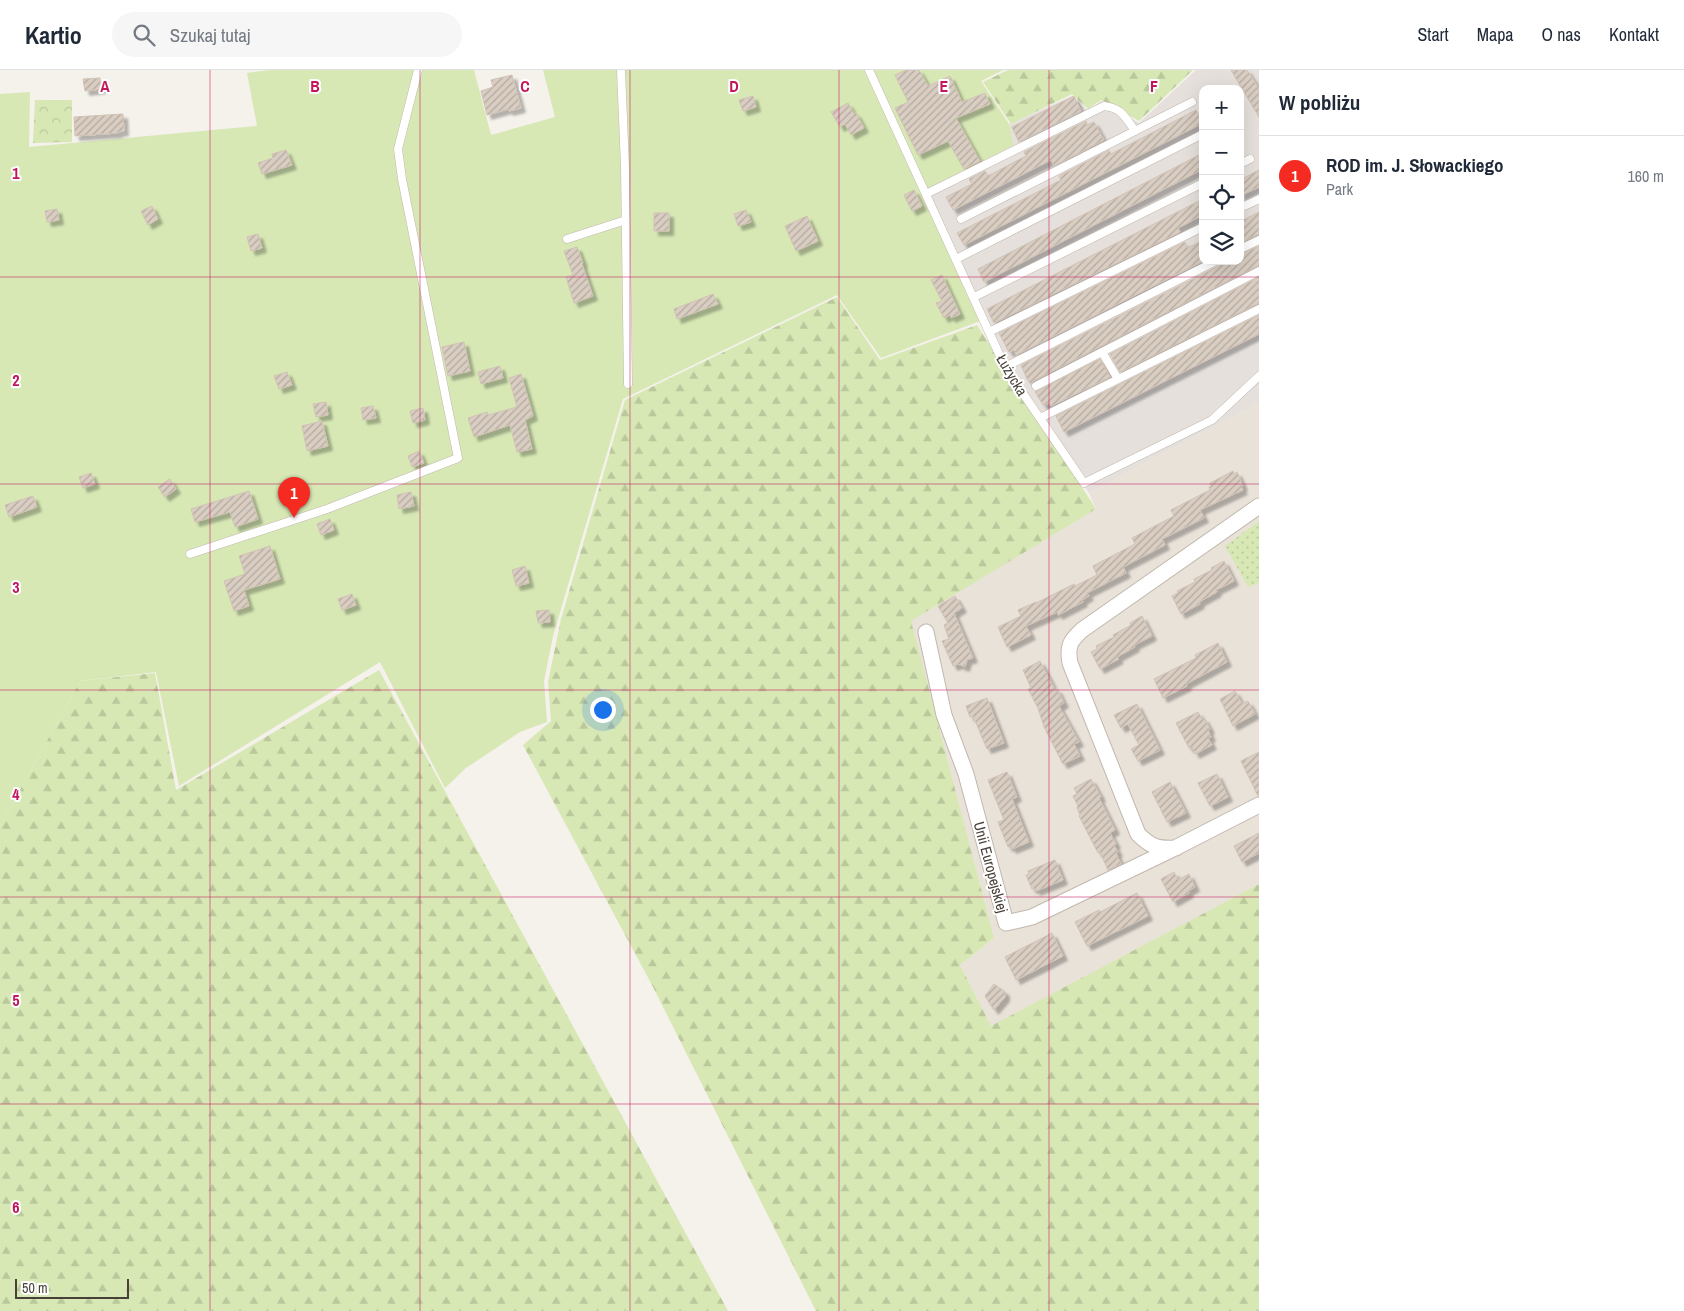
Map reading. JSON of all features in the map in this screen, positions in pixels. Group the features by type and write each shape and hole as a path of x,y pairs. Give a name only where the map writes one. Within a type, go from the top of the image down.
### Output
{"street":[{"path":"1177,848 1161,848 1148,843 1138,834 1070,663 1068,651 1072,639 1082,630 1259,506"},
{"name":"Unii Europejskiej","path":"926,632 944,715 966,774 1006,923 1032,917 1177,848 1259,806"}],"lane":[{"path":"190,554 328,509 458,458 402,179 398,149 418,70"},
{"path":"622,70 628,384"},
{"name":"Łużycka","path":"869,70 1005,368 1084,483 1212,420 1259,376"},
{"path":"960,219 1192,102"},
{"path":"926,194 1104,106 1112,107 1122,112 1135,131"},
{"path":"956,259 1199,136"},
{"path":"1244,162 1250,159"},
{"path":"974,297 1199,185"},
{"path":"1244,206 1259,199"},
{"path":"567,239 626,220"},
{"path":"989,332 1199,229"},
{"path":"1244,247 1259,240"},
{"path":"1005,368 1208,265"},
{"path":"1036,386 1259,271"},
{"path":"1040,418 1259,309"},
{"path":"1102,352 1118,379"}],"shaded area":[{"path":"1196,70 1259,70 1259,403 1089,493 997,351 924,193 1014,145 1009,124 1072,96 1088,111 1101,101 1139,123"},
{"path":"1259,403 1259,884 991,1027 960,965 994,938 910,620 1096,509 1089,493"}],"green space":[{"path":"270,70 474,70 491,135 555,117 543,70 1003,70 981,81 1009,124 1014,145 924,193 983,320 881,358 837,295 623,399 553,636 544,681 547,722 520,732 466,768 445,788 380,662 179,786 156,672 80,681 0,826 0,94 30,92 29,147 257,126 247,73"},
{"path":"1008,70 1193,70 1139,121 1101,100 1088,109 1072,94 1011,124 983,82"},
{"path":"35,100 72,100 72,142 33,143"},
{"path":"837,297 880,360 977,325 1096,509 911,621 994,938 960,965 991,1026 1259,884 1259,1311 816,1311 652,985 523,745 551,721 548,682 561,619 625,400"},
{"path":"1259,521 1259,583 1248,587 1225,546"},
{"path":"379,670 728,1311 0,1311 0,826 80,681 155,673 176,790"}],"building":[{"path":"906,70 919,70 928,86 950,76 962,102 985,93 990,104 956,118 980,161 964,169 948,141 918,155 895,108 908,102 895,75"},
{"path":"1231,70 1247,70 1259,89 1259,117 1244,92 1244,85 1240,85"},
{"path":"512,75 521,108 509,111 508,109 487,115 481,91 493,87 491,80"},
{"path":"100,78 101,89 85,91 83,79"},
{"path":"753,96 756,107 743,111 739,100"},
{"path":"1074,96 1081,111 1019,142 1012,127"},
{"path":"848,103 864,128 851,135 845,124 840,127 831,112"},
{"path":"1196,110 1199,116 1199,125 964,245 957,233 1061,180 1059,176 1109,150 1111,154"},
{"path":"123,114 124,131 75,136 74,117"},
{"path":"1086,121 1087,125 1094,122 1104,140 1054,166 1051,160 953,210 946,197 972,184 969,179 985,171 988,176 1026,156 1024,152"},
{"path":"286,150 292,165 262,174 258,163 273,158 272,154"},
{"path":"1199,155 1199,171 984,282 978,269"},
{"path":"1259,170 1259,187 1244,194 1244,178"},
{"path":"914,190 922,206 912,211 904,195"},
{"path":"1199,201 1199,217 1178,228 1180,232 994,323 987,309"},
{"path":"152,206 158,219 148,225 141,211"},
{"path":"57,209 59,220 47,222 45,211"},
{"path":"746,210 751,222 738,226 734,214"},
{"path":"1259,212 1259,234 1244,241 1244,220"},
{"path":"654,213 669,213 669,231 654,231"},
{"path":"807,216 818,241 796,251 785,226"},
{"path":"258,234 262,248 251,251 247,237"},
{"path":"1185,242 1188,248 1199,242 1199,263 1016,355 1014,350 1009,352 999,333"},
{"path":"1259,246 1259,265 1033,381 1031,384 1027,379 1021,365 1221,265 1244,265 1244,253"},
{"path":"577,247 593,296 574,303 566,277 573,275 564,251"},
{"path":"942,275 960,314 951,318 950,315 944,318 936,303 942,301 931,280"},
{"path":"1259,277 1259,303 1120,372 1110,354"},
{"path":"713,294 718,304 677,319 674,309"},
{"path":"1259,315 1259,334 1064,432 1056,416"},
{"path":"464,342 470,371 448,376 442,347"},
{"path":"1100,359 1110,377 1051,406 1049,403 1044,406 1035,392"},
{"path":"500,366 503,378 481,384 478,372"},
{"path":"287,372 292,385 279,389 274,376"},
{"path":"521,374 533,416 525,420 532,449 517,452 510,425 474,437 468,418 487,412 488,415 517,407 509,378"},
{"path":"326,402 328,415 316,417 313,404"},
{"path":"373,406 376,418 363,420 361,408"},
{"path":"423,408 425,420 413,423 410,411"},
{"path":"322,421 328,446 307,451 302,426"},
{"path":"419,451 424,463 412,467 408,456"},
{"path":"1233,471 1234,474 1237,472 1243,490 1200,510 1204,518 1162,539 1165,545 1123,567 1126,573 1087,593 1089,596 1082,600 1083,602 1058,615 1057,612 1026,626 1031,635 1007,647 998,627 1021,616 1018,610 1097,575 1093,566 1135,544 1132,538 1174,516 1171,510 1210,490 1210,483"},
{"path":"91,473 95,484 83,488 79,477"},
{"path":"170,479 176,489 165,497 158,487"},
{"path":"249,491 258,519 235,527 230,512 195,522 191,509"},
{"path":"411,492 414,506 399,509 397,495"},
{"path":"33,496 37,507 9,517 5,505"},
{"path":"330,519 334,530 321,535 317,524"},
{"path":"270,546 280,579 244,590 249,606 234,611 224,581 245,574 239,556"},
{"path":"1224,561 1234,581 1216,590 1217,592 1199,602 1200,604 1181,614 1172,596 1178,593 1177,591 1195,582 1194,579 1212,570 1211,568"},
{"path":"525,566 529,583 516,586 512,570"},
{"path":"352,594 356,605 342,610 338,599"},
{"path":"955,596 962,608 954,613 973,658 967,660 965,667 958,664 953,666 942,641 949,639 944,625 948,623 938,606"},
{"path":"549,610 550,622 538,623 536,611"},
{"path":"1142,616 1152,636 1134,645 1135,647 1117,657 1119,659 1100,669 1091,652 1097,649 1096,646 1114,637 1113,635"},
{"path":"1218,643 1227,662 1163,698 1154,679 1196,658 1195,655"},
{"path":"1040,661 1064,703 1059,706 1079,742 1074,744 1080,756 1063,764 1044,727 1038,708 1028,689 1031,688 1023,670"},
{"path":"1235,691 1242,704 1248,701 1255,714 1233,726 1220,699"},
{"path":"987,698 1004,743 987,749 973,716 970,717 966,706"},
{"path":"1137,704 1160,750 1138,761 1131,749 1139,745 1128,724 1121,728 1114,715"},
{"path":"1198,712 1210,729 1208,730 1211,737 1208,738 1212,745 1195,754 1192,747 1189,748 1176,723"},
{"path":"1259,752 1259,796 1258,796 1241,761"},
{"path":"1007,772 1017,797 1012,799 1029,842 1012,849 1011,846 1008,847 998,822 1004,820 988,780"},
{"path":"1217,774 1228,797 1210,806 1198,783"},
{"path":"1091,779 1115,830 1110,833 1116,844 1114,845 1118,852 1116,853 1121,864 1108,870 1079,816 1078,806 1073,796 1077,794 1074,788"},
{"path":"1170,782 1186,813 1167,822 1152,792"},
{"path":"1259,833 1259,853 1242,862 1234,846"},
{"path":"1055,860 1063,880 1036,891 1035,888 1032,889 1026,875 1029,874 1028,871"},
{"path":"1174,872 1178,880 1189,874 1195,887 1188,891 1189,893 1173,902 1161,879"},
{"path":"1137,893 1148,916 1087,946 1075,922 1099,910 1100,912"},
{"path":"1052,933 1063,956 1016,980 1005,957"},
{"path":"994,984 1005,992 1005,997 994,1010 985,996"}],"place":[{"name":"ROD im. J. Słowackiego","path":"294,518"}]}
